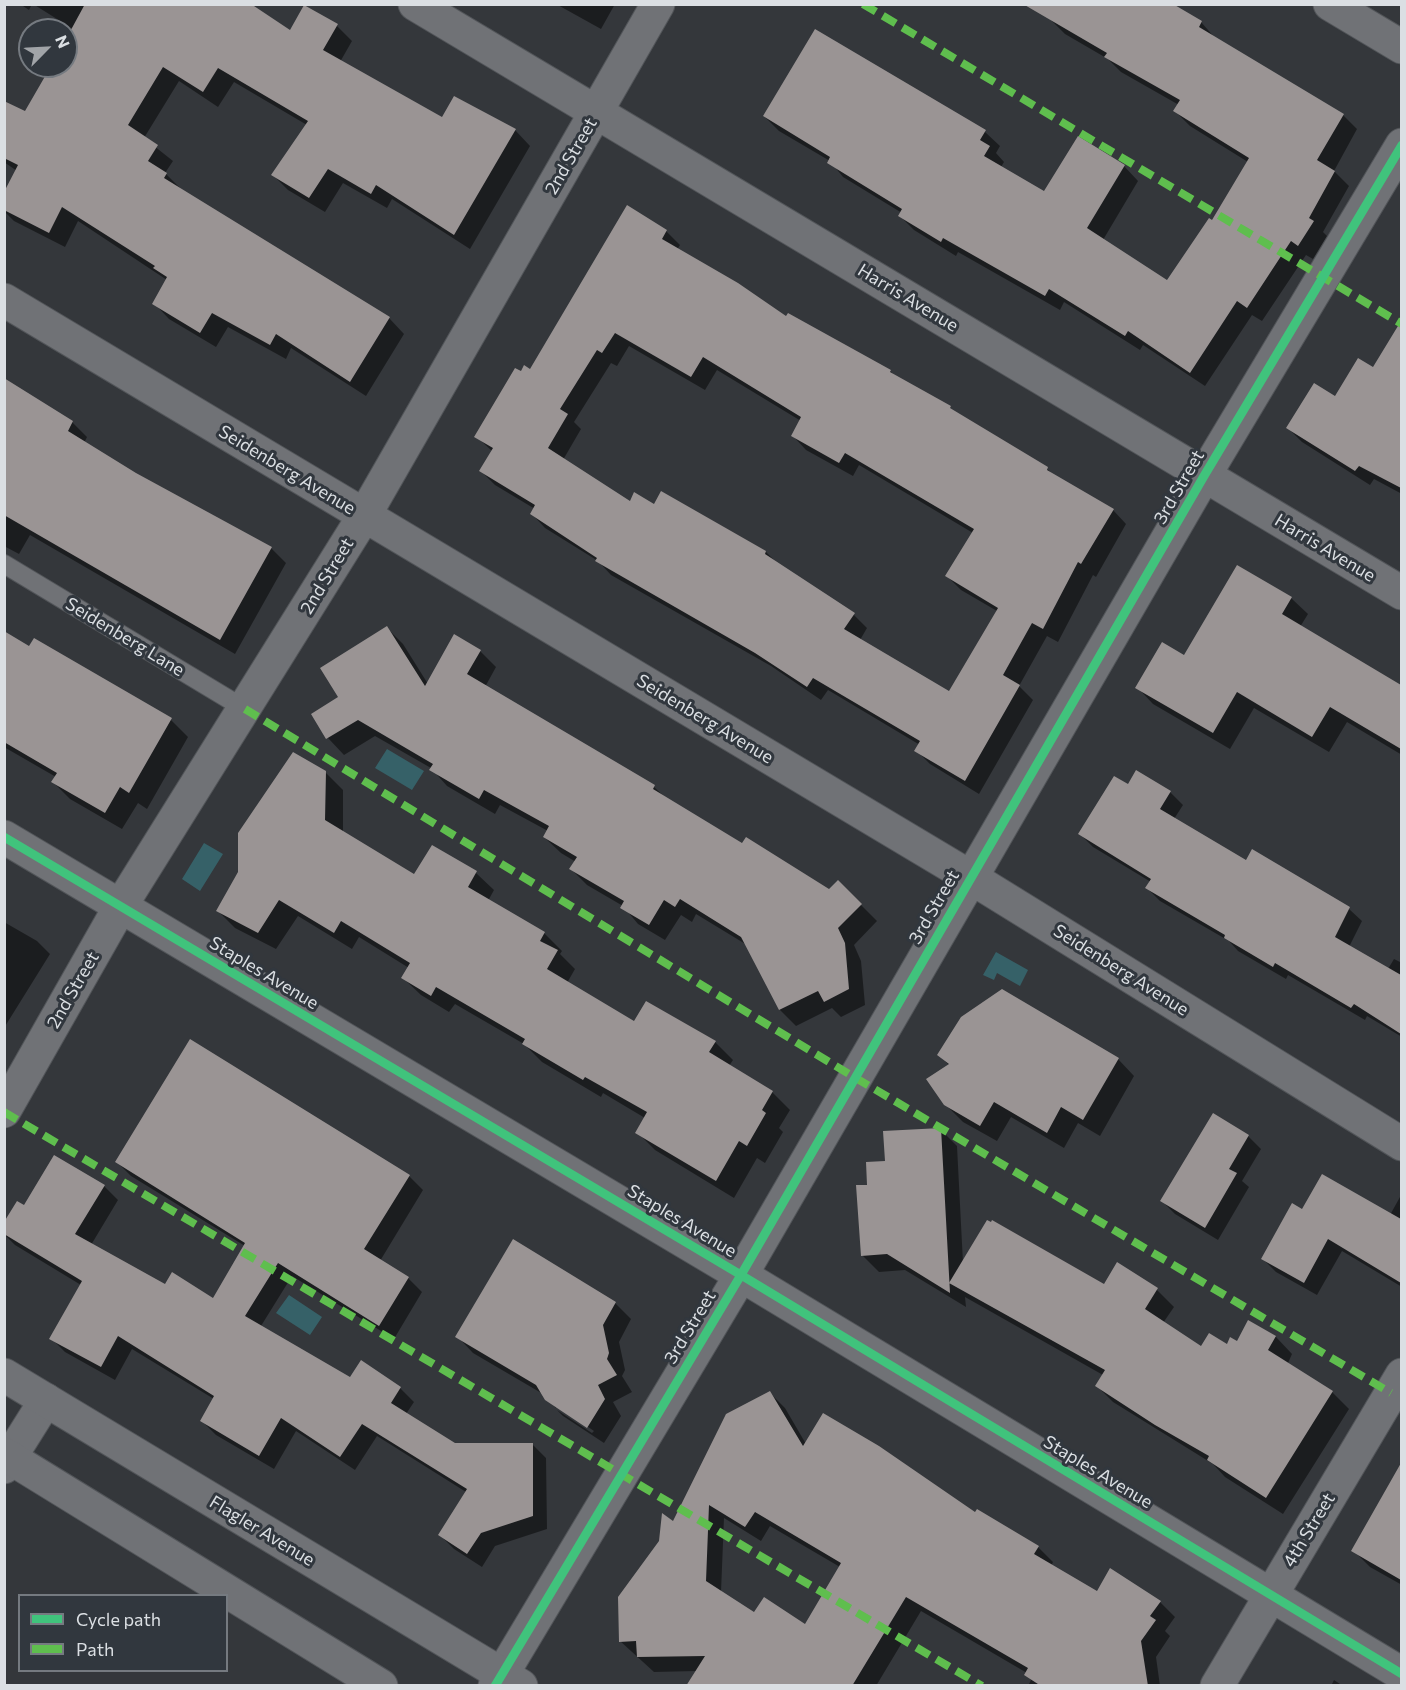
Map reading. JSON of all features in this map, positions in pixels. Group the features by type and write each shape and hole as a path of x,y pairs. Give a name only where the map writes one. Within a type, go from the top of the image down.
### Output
{"street":[{"name":"Harris Avenue","path":"415,4 1401,593"},
{"name":"2nd Street","path":"4,1111 120,907 364,516 658,4"},
{"path":"1330,4 1401,47"},
{"name":"3rd Street","path":"506,1682 970,877 1204,476 1401,146"},
{"name":"Seidenberg Avenue","path":"4,300 970,877 1401,1144"},
{"name":"Staples Avenue","path":"4,837 741,1275 1401,1674"},
{"name":"Flagler Avenue","path":"4,1375 506,1682"},
{"name":"4th Street","path":"1217,1686 1401,1375"},
{"path":"46,1400 6,1460 381,1686"}],"lane":[{"name":"Seidenberg Lane","path":"4,564 245,709"}],"water":[{"path":"387,749 424,771 412,790 375,768"},
{"path":"204,843 223,854 200,891 182,879"},
{"path":"996,952 1028,970 1020,986 997,973 994,980 983,975"},
{"path":"289,1295 322,1317 310,1335 276,1313"}],"building":[{"path":"85,4 251,4 290,30 304,5 338,24 323,50 442,117 454,96 516,129 454,235 376,185 371,194 328,169 309,198 271,175 308,121 218,68 203,92 163,67 128,125 158,145 148,161 167,173 164,178 390,317 350,382 276,334 270,345 212,313 200,333 152,304 167,277 153,268 155,266 62,207 49,233 4,210 4,192 18,165 4,158 4,101 25,111 44,78 78,78 77,18"},
{"path":"1023,4 1173,4 1202,21 1199,27 1344,114 1317,160 1335,171 1309,218 1314,221 1298,246 1291,241 1247,308 1237,301 1190,373 1128,331 1125,336 1049,289 1045,296 943,238 941,242 898,216 902,209 827,163 830,157 763,116 815,29 986,130 980,140 990,146 984,156 1044,191 1078,136 1125,165 1087,228 1167,280 1209,218 1212,220 1249,158 1173,111 1180,100 1104,57 1107,53"},
{"path":"627,205 667,230 662,239 738,283 786,316 788,313 891,370 890,372 951,406 950,408 1048,467 1047,470 1114,509 1081,564 1078,562 1043,629 1032,623 1003,675 1020,685 965,781 914,751 920,741 813,678 807,687 755,653 595,561 597,558 530,514 535,505 479,471 493,448 474,437 515,368 521,371 524,365 530,369","holes":["615,333 691,377 703,357 801,417 791,436 839,463 845,453 974,529 945,576 998,608 949,691 844,629 855,613 765,554 766,551 661,491 654,504 634,492 630,501 548,448 568,414 560,409 597,350 602,353"]},
{"path":"1401,321 1401,488 1359,466 1355,471 1286,428 1314,383 1335,396 1358,358 1373,367"},
{"path":"4,378 73,421 68,431 136,473 272,547 220,640 4,515"},
{"path":"1237,565 1292,597 1282,614 1401,685 1401,749 1330,707 1312,737 1237,692 1213,733 1135,688 1162,642 1184,655"},
{"path":"387,626 425,686 454,634 481,650 467,674 655,785 653,789 742,843 746,837 829,889 838,880 862,904 838,928 845,943 849,989 824,1002 818,991 779,1010 741,937 680,899 675,907 664,900 649,925 620,908 624,901 569,869 577,857 543,837 549,826 484,790 479,799 429,770 433,764 358,720 326,739 311,714 338,697 320,668"},
{"path":"4,631 29,646 34,638 172,718 129,793 120,787 105,813 51,782 57,773 4,742"},
{"path":"293,752 326,771 325,820 414,874 432,845 477,871 468,887 545,932 540,941 558,950 547,969 634,1021 646,1001 716,1041 709,1052 773,1091 762,1110 766,1113 747,1146 739,1141 716,1181 635,1133 647,1112 585,1077 583,1080 522,1044 525,1039 436,987 431,996 401,978 410,963 341,921 334,933 279,900 258,933 216,911 238,872 238,833"},
{"path":"1136,770 1171,791 1160,809 1246,860 1252,849 1350,907 1335,937 1401,975 1401,1034 1354,1004 1351,1008 1275,963 1273,967 1224,938 1225,935 1145,888 1151,879 1078,834 1114,776 1128,784"},
{"path":"1002,989 1119,1058 1083,1120 1061,1107 1047,1133 994,1102 980,1126 944,1105 926,1079 949,1064 937,1055 961,1017"},
{"path":"190,1039 410,1175 364,1249 409,1277 379,1326 278,1263 245,1316 350,1377 361,1360 401,1387 391,1403 455,1443 533,1443 533,1516 481,1533 467,1554 438,1535 467,1489 362,1424 340,1457 281,1418 259,1456 200,1421 214,1396 118,1336 101,1367 49,1339 82,1281 4,1234 4,1222 17,1201 24,1205 54,1155 105,1185 75,1234 165,1284 172,1272 213,1298 245,1243 115,1162"},
{"path":"1213,1113 1249,1135 1229,1169 1237,1173 1205,1228 1160,1201"},
{"path":"941,1128 950,1293 887,1254 861,1256 856,1185 867,1185 866,1162 885,1161 883,1131"},
{"path":"1322,1174 1401,1219 1401,1283 1328,1239 1304,1283 1261,1259 1292,1203 1302,1209"},
{"path":"987,1220 991,1222 992,1220 1104,1284 1117,1262 1158,1288 1145,1309 1201,1346 1209,1333 1227,1344 1230,1337 1237,1341 1248,1320 1276,1336 1268,1350 1333,1391 1266,1498 1207,1460 1209,1456 1155,1425 1095,1386 1105,1370 949,1283"},
{"path":"513,1239 616,1302 603,1325 609,1353 607,1359 617,1375 598,1385 605,1399 587,1428 545,1400 536,1385 455,1337"},
{"path":"770,1391 803,1446 823,1413 879,1446 975,1512 977,1509 1039,1546 1034,1554 1097,1591 1110,1568 1161,1601 1150,1616 1156,1620 1141,1641 1148,1686 1041,1686 1024,1675 1028,1668 906,1597 852,1686 686,1686 705,1656 637,1657 636,1641 619,1642 618,1597 659,1541 662,1513 673,1521 726,1414","holes":["709,1505 745,1527 755,1512 841,1563 805,1624 764,1597 754,1612 706,1581"]},
{"path":"1401,1463 1401,1580 1351,1551"}],"marked path":[{"path":"863,4 1402,324"},
{"path":"245,709 854,1077 1391,1393"},
{"path":"4,1112 982,1686"}],"cycle path":[{"path":"495,1686 741,1275 1204,476 1402,145"},
{"path":"4,837 741,1275 1402,1674"}]}
